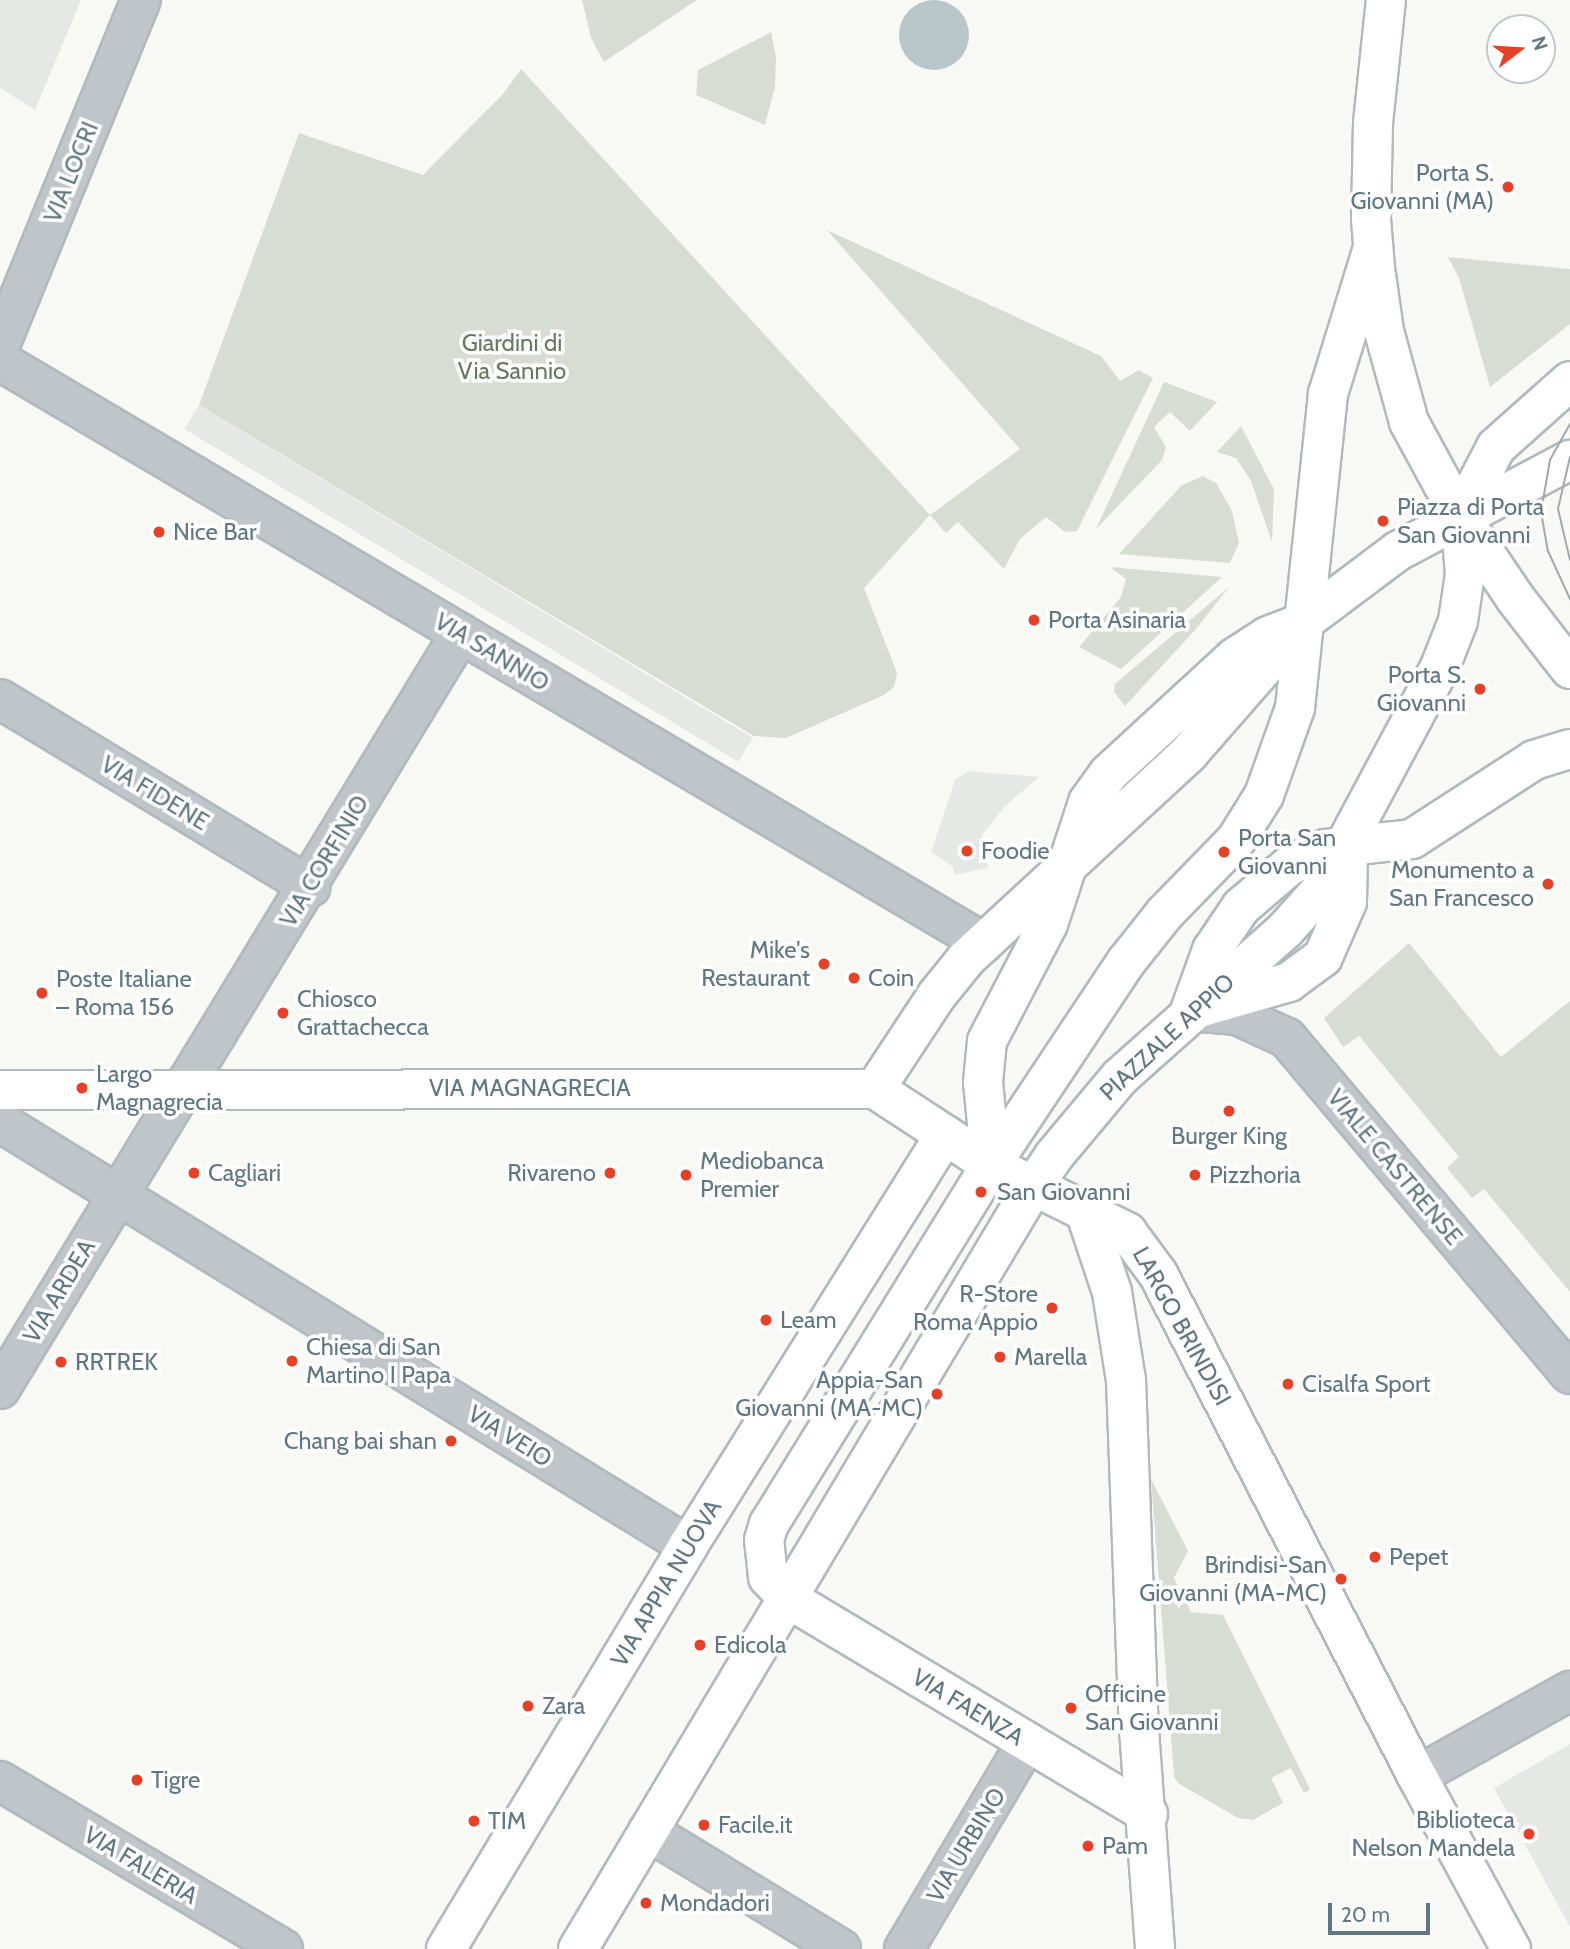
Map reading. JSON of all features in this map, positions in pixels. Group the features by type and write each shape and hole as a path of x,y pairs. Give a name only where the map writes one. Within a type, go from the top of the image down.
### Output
{"main road":[{"path":"1386,0 1373,123 1373,248 1384,331 1405,411 1424,458 1460,516 1515,598 1570,669"},
{"path":"789,1599 773,1585 766,1570 763,1546 769,1524 991,1164 1137,946 1224,854 1257,808 1292,724 1328,394 1373,248"},
{"path":"1190,1011 1279,986 1317,963 1333,942 1344,914 1349,890 1348,846 1454,632 1465,574 1460,516 1496,447 1570,381"},
{"path":"1086,1214 991,1164 875,1089 937,995 984,943 1160,781 1302,624 1398,551 1460,516 1569,467"},
{"path":"991,1164 984,1102 987,1041 1042,937 1070,863 1088,802 1108,774 1234,658 1268,636 1302,624"},
{"path":"1190,1011 1212,950 1241,907 1289,866 1325,849 1412,839 1534,760 1570,749"},
{"name":"PIAZZALE APPIO","path":"1033,1187 1105,1093 1190,1011 1286,929 1321,890 1348,846"},
{"path":"0,1090 184,1089"},
{"name":"VIA MAGNAGRECIA","path":"184,1089 875,1089"},
{"path":"944,1135 984,1102"},
{"name":"VIA APPIA NUOVA","path":"446,1949 688,1546 944,1135"},
{"path":"578,1949 1033,1187"},
{"name":"LARGO BRINDISI","path":"1086,1214 1127,1232 1145,1253 1417,1776 1511,1949"},
{"name":"LARGO BRINDISI","path":"1086,1214 1112,1292 1126,1380 1139,1730 1148,1814 1155,1949"},
{"name":"VIA FAENZA","path":"789,1599 1148,1814"}],"street":[{"name":"VIA LOCRI","path":"0,345 141,0"},
{"name":"VIA SANNIO","path":"0,361 984,943"},
{"name":"VIA CORFINIO","path":"184,1089 310,887 461,633"},
{"name":"VIA FIDENE","path":"0,699 310,887"},
{"name":"VIALE CASTRENSE","path":"1190,1011 1237,1015 1287,1038 1570,1374"},
{"path":"0,1122 118,1194 184,1089"},
{"name":"VIA ARDEA","path":"0,1389 118,1194"},
{"name":"VIA VEIO","path":"118,1194 688,1546"},
{"path":"1417,1776 1570,1691"},
{"name":"VIA URBINO","path":"904,1949 1027,1742"},
{"name":"VIA FALERIA","path":"0,1781 283,1949"},
{"path":"648,1831 841,1949"}],"shaded area":[{"path":"0,0 81,0 35,110 0,88"},
{"path":"934,0 959,10 969,35 959,60 934,70 909,60 899,35 909,10"},
{"path":"199,405 753,738 738,762 185,429"},
{"path":"968,771 1039,777 1004,807 982,835 988,868 954,875 953,867 931,852 955,780"},
{"path":"1570,1744 1570,1927 1494,1788"}],"green space":[{"path":"582,0 697,0 604,62 591,38"},
{"path":"771,32 776,58 775,87 765,125 696,95 698,70"},
{"name":"Giardini di Via Sannio","path":"521,69 930,515 864,588 897,673 894,687 884,695 786,738 754,736 199,405 299,133 423,175 503,94"},
{"path":"827,230 1101,356 1120,381 1139,370 1153,378 1077,531 1065,532 1046,517 1020,539 1004,569 958,522 946,533 930,515 1020,449"},
{"path":"1448,257 1570,269 1570,324 1490,387 1459,278"},
{"path":"1164,382 1217,402 1190,431 1170,412 1154,427 1166,447 1162,460 1096,529"},
{"path":"1241,426 1274,489 1272,542 1251,481 1236,458 1217,452"},
{"path":"1203,476 1216,483 1232,511 1239,543 1230,563 1119,554 1182,485"},
{"path":"1110,567 1222,577 1121,669 1079,647 1121,597 1126,579"},
{"path":"1229,587 1196,629 1125,706 1114,692 1115,684"},
{"path":"1409,943 1501,1057 1570,1001 1570,1292 1484,1189 1472,1198 1447,1168 1459,1157 1359,1036 1343,1047 1324,1018"},
{"path":"1151,1479 1188,1551 1174,1578 1191,1612 1223,1615 1310,1789 1304,1793 1291,1768 1271,1778 1283,1803 1253,1820 1238,1818 1178,1783 1174,1776"}],"tram line":[{"path":"1570,424 1550,460 1541,512 1548,551 1570,599"},
{"path":"1570,457 1558,509 1570,560"}],"place":[{"name":"Porta S. Giovanni (MA)","path":"1508,187"},
{"name":"Piazza di Porta San Giovanni","path":"1383,521"},
{"name":"Nice Bar","path":"159,532"},
{"name":"Porta Asinaria","path":"1034,620"},
{"name":"Porta S. Giovanni","path":"1480,689"},
{"name":"Foodie","path":"967,851"},
{"name":"Porta San Giovanni","path":"1224,852"},
{"name":"Monumento a San Francesco","path":"1548,884"},
{"name":"Mike's Restaurant","path":"824,964"},
{"name":"Coin","path":"854,978"},
{"name":"Poste Italiane – Roma 156","path":"42,993"},
{"name":"Chiosco Grattachecca","path":"283,1013"},
{"name":"Largo Magnagrecia","path":"82,1088"},
{"name":"Burger King","path":"1229,1111"},
{"name":"Cagliari","path":"194,1173"},
{"name":"Rivareno","path":"610,1173"},
{"name":"Mediobanca Premier","path":"686,1175"},
{"name":"Pizzhoria","path":"1195,1175"},
{"name":"San Giovanni","path":"981,1192"},
{"name":"R-Store Roma Appio","path":"1052,1308"},
{"name":"Leam","path":"766,1320"},
{"name":"Marella","path":"1000,1357"},
{"name":"Chiesa di San Martino I Papa","path":"292,1361"},
{"name":"RRTREK","path":"61,1362"},
{"name":"Cisalfa Sport","path":"1288,1384"},
{"name":"Appia-San Giovanni (MA-MC)","path":"937,1394"},
{"name":"Chang bai shan","path":"451,1441"},
{"name":"Pepet","path":"1375,1557"},
{"name":"Brindisi-San Giovanni (MA-MC)","path":"1341,1579"},
{"name":"Edicola","path":"700,1645"},
{"name":"Zara","path":"528,1706"},
{"name":"Officine San Giovanni","path":"1071,1708"},
{"name":"Tigre","path":"137,1780"},
{"name":"TIM","path":"474,1821"},
{"name":"Facile.it","path":"704,1825"},
{"name":"Biblioteca Nelson Mandela","path":"1529,1834"},
{"name":"Pam","path":"1088,1846"},
{"name":"Mondadori","path":"646,1903"}]}
